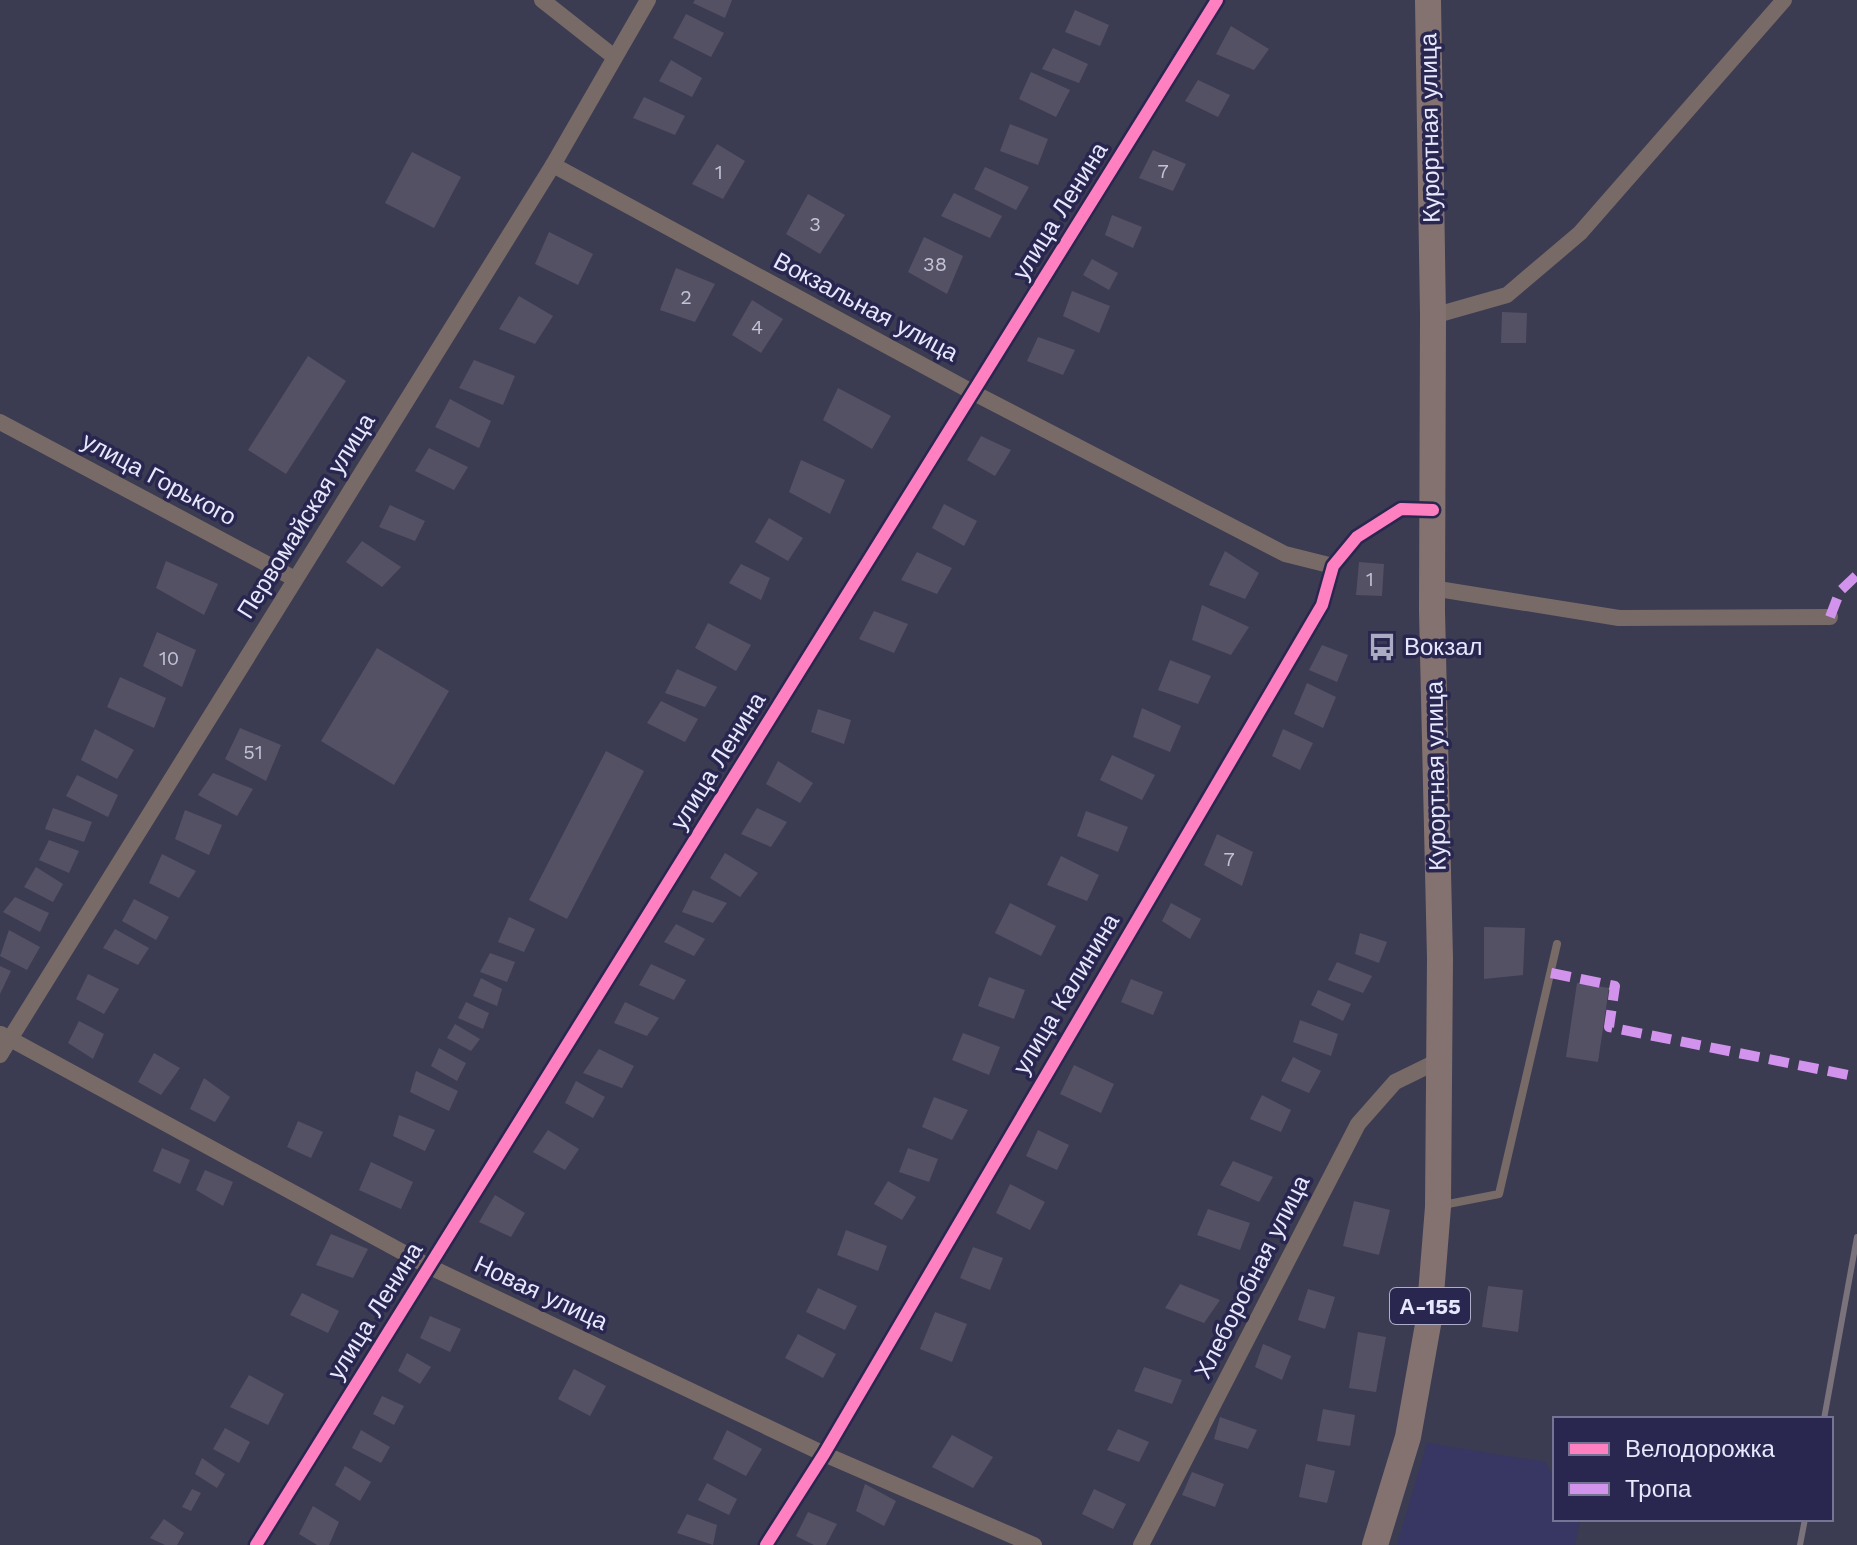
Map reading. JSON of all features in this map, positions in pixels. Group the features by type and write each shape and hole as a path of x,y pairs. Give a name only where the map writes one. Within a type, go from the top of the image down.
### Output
{"main road":[{"name":"Курортная улица","path":"1375,1545 1408,1437 1429,1319 1438,1207 1440,958 1432,588 1433,316 1428,0"}],"street":[{"path":"542,0 613,56"},
{"name":"Первомайская улица","path":"0,1055 5,1036 553,165 648,0"},
{"name":"улица Ленина","path":"256,1545 1217,0"},
{"path":"1433,316 1507,295 1580,233 1784,0"},
{"name":"Вокзальная улица","path":"553,165 974,393 1285,554 1333,566"},
{"name":"улица Горького","path":"0,422 295,579"},
{"name":"улица Калинина","path":"766,1545 824,1454 1322,605 1333,566 1357,537 1401,509 1433,510"},
{"path":"1432,588 1619,618 1830,617"},
{"name":"Новая улица","path":"5,1036 428,1266 824,1454 1034,1545"},
{"name":"Хлеборобная улица","path":"1141,1545 1358,1124 1395,1082 1438,1061"}],"lane":[{"path":"1438,1207 1499,1194 1557,944"}],"shaded area":[{"path":"1427,1443 1545,1462 1553,1476 1553,1521 1580,1521 1575,1545 1397,1545"}],"building":[{"path":"695,0 732,0 725,18 693,3"},
{"path":"1075,10 1109,25 1100,46 1065,32"},
{"path":"686,14 724,33 711,57 673,38"},
{"path":"1231,26 1269,49 1254,70 1216,54"},
{"path":"1053,48 1088,64 1079,83 1042,69"},
{"path":"671,60 702,78 692,97 659,81"},
{"path":"1031,72 1070,90 1056,117 1019,99"},
{"path":"1198,80 1230,95 1218,117 1185,101"},
{"path":"644,97 685,116 675,135 633,118"},
{"path":"1010,124 1048,139 1038,165 1000,151"},
{"path":"717,144 745,161 723,199 692,184"},
{"path":"1153,150 1186,164 1173,191 1139,178"},
{"path":"412,152 461,177 434,228 385,203"},
{"path":"985,167 1029,187 1016,210 974,189"},
{"path":"954,193 1002,216 990,238 941,216"},
{"path":"808,194 845,215 820,254 786,234"},
{"path":"1112,215 1142,227 1133,248 1105,235"},
{"path":"549,232 593,254 578,285 535,264"},
{"path":"924,237 963,256 947,294 908,272"},
{"path":"1092,259 1118,273 1109,290 1083,275"},
{"path":"676,268 715,284 695,322 660,310"},
{"path":"1072,291 1110,306 1099,333 1063,316"},
{"path":"519,296 553,316 535,344 499,329"},
{"path":"752,300 783,319 761,353 732,335"},
{"path":"1502,312 1527,313 1526,343 1501,343"},
{"path":"1038,337 1075,350 1063,375 1027,361"},
{"path":"308,356 346,381 286,474 248,450"},
{"path":"474,360 515,376 503,405 459,388"},
{"path":"838,388 891,416 872,449 823,420"},
{"path":"450,399 491,421 479,448 435,427"},
{"path":"981,436 1011,450 995,476 967,460"},
{"path":"429,448 468,467 454,490 415,471"},
{"path":"801,460 845,480 830,514 789,492"},
{"path":"944,504 977,521 964,546 932,528"},
{"path":"390,505 425,521 415,541 379,527"},
{"path":"769,518 803,538 788,561 755,542"},
{"path":"362,541 401,567 382,587 346,562"},
{"path":"1225,551 1259,573 1245,599 1209,585"},
{"path":"917,552 952,568 937,594 901,580"},
{"path":"166,561 218,584 204,615 156,588"},
{"path":"1359,562 1384,564 1382,596 1356,595"},
{"path":"741,564 770,578 761,600 729,583"},
{"path":"1202,605 1249,627 1231,655 1192,640"},
{"path":"874,611 908,624 894,653 859,639"},
{"path":"708,623 751,645 736,671 695,648"},
{"path":"157,632 196,650 182,687 143,666"},
{"path":"1322,645 1348,655 1337,682 1309,670"},
{"path":"377,648 449,691 394,785 321,741"},
{"path":"1170,660 1211,676 1198,704 1158,690"},
{"path":"677,669 717,687 705,707 665,693"},
{"path":"120,677 166,698 154,728 107,707"},
{"path":"1307,683 1336,697 1323,728 1294,714"},
{"path":"661,701 698,719 685,742 647,723"},
{"path":"1142,708 1181,726 1170,752 1133,737"},
{"path":"818,709 851,720 844,744 811,732"},
{"path":"240,728 281,745 266,781 225,759"},
{"path":"95,729 134,750 117,779 81,760"},
{"path":"1283,729 1313,743 1300,770 1272,756"},
{"path":"606,751 644,771 567,919 529,900"},
{"path":"1112,755 1155,775 1142,800 1100,780"},
{"path":"778,761 813,783 800,803 766,784"},
{"path":"213,773 253,789 237,816 198,795"},
{"path":"77,775 118,795 108,817 66,796"},
{"path":"53,808 92,822 84,842 45,829"},
{"path":"757,808 787,822 771,847 741,834"},
{"path":"185,810 222,825 209,855 175,839"},
{"path":"1086,811 1128,827 1118,852 1077,836"},
{"path":"1217,834 1253,852 1242,886 1204,865"},
{"path":"49,840 79,851 69,873 39,860"},
{"path":"725,853 758,873 740,897 710,878"},
{"path":"162,854 196,871 179,898 149,883"},
{"path":"1061,856 1099,875 1087,901 1047,885"},
{"path":"36,867 63,884 53,902 24,887"},
{"path":"693,890 727,903 713,923 682,912"},
{"path":"15,897 49,913 40,932 3,912"},
{"path":"134,899 169,917 156,940 122,921"},
{"path":"1010,903 1056,926 1041,956 995,933"},
{"path":"1171,903 1201,919 1190,939 1162,921"},
{"path":"509,917 535,929 524,952 498,942"},
{"path":"676,924 705,939 694,956 664,942"},
{"path":"1484,927 1525,928 1523,975 1484,979"},
{"path":"115,929 149,948 138,965 103,948"},
{"path":"9,930 40,947 27,970 0,956"},
{"path":"1360,933 1387,942 1379,963 1355,954"},
{"path":"490,953 515,962 507,982 480,972"},
{"path":"1337,962 1372,976 1363,993 1328,980"},
{"path":"651,964 686,980 674,1000 639,985"},
{"path":"0,966 11,971 0,994"},
{"path":"88,974 119,989 104,1014 76,999"},
{"path":"989,977 1025,990 1014,1019 978,1006"},
{"path":"481,978 502,989 497,1006 473,996"},
{"path":"1131,979 1163,992 1153,1015 1121,1002"},
{"path":"1577,983 1609,988 1598,1062 1566,1057"},
{"path":"1318,990 1351,1004 1343,1021 1311,1005"},
{"path":"466,1002 489,1013 483,1029 458,1018"},
{"path":"625,1002 659,1018 647,1036 614,1023"},
{"path":"1300,1020 1338,1034 1331,1056 1293,1042"},
{"path":"79,1021 104,1034 93,1059 68,1043"},
{"path":"455,1024 480,1039 471,1051 447,1038"},
{"path":"963,1033 1000,1047 989,1075 952,1060"},
{"path":"439,1048 466,1063 457,1081 431,1066"},
{"path":"599,1049 634,1066 622,1088 583,1073"},
{"path":"154,1053 180,1068 161,1095 138,1082"},
{"path":"1293,1057 1321,1071 1309,1093 1281,1081"},
{"path":"1074,1065 1114,1084 1101,1113 1060,1094"},
{"path":"416,1071 458,1091 449,1111 410,1092"},
{"path":"204,1078 230,1097 215,1122 190,1109"},
{"path":"576,1081 605,1097 593,1118 565,1103"},
{"path":"1262,1095 1291,1110 1281,1132 1250,1119"},
{"path":"934,1097 968,1110 952,1140 922,1127"},
{"path":"399,1115 435,1130 425,1151 393,1136"},
{"path":"298,1121 323,1132 311,1158 287,1147"},
{"path":"548,1130 579,1149 565,1170 533,1152"},
{"path":"1038,1130 1069,1145 1057,1170 1026,1156"},
{"path":"162,1148 190,1160 180,1184 153,1171"},
{"path":"908,1148 938,1159 929,1182 899,1172"},
{"path":"1233,1161 1273,1177 1259,1202 1220,1185"},
{"path":"371,1162 413,1182 401,1209 359,1190"},
{"path":"205,1170 233,1182 223,1206 196,1190"},
{"path":"888,1181 916,1197 902,1220 874,1204"},
{"path":"1010,1184 1045,1202 1030,1230 996,1213"},
{"path":"495,1195 525,1213 511,1237 479,1222"},
{"path":"1354,1201 1390,1210 1379,1255 1343,1246"},
{"path":"1208,1209 1250,1223 1240,1250 1197,1235"},
{"path":"846,1230 887,1246 878,1271 837,1255"},
{"path":"331,1234 368,1249 353,1278 316,1265"},
{"path":"973,1247 1003,1258 990,1290 960,1278"},
{"path":"1180,1284 1220,1300 1204,1323 1165,1308"},
{"path":"1488,1286 1523,1290 1518,1332 1482,1327"},
{"path":"818,1288 857,1306 845,1330 806,1312"},
{"path":"1308,1289 1335,1297 1325,1329 1298,1320"},
{"path":"302,1293 339,1311 328,1333 290,1315"},
{"path":"935,1312 967,1324 952,1362 920,1349"},
{"path":"430,1316 461,1329 450,1352 420,1338"},
{"path":"1358,1332 1386,1337 1376,1392 1349,1388"},
{"path":"798,1334 836,1354 823,1378 785,1358"},
{"path":"1263,1344 1291,1356 1282,1380 1255,1367"},
{"path":"407,1353 431,1367 420,1384 398,1371"},
{"path":"1144,1367 1182,1380 1172,1404 1134,1391"},
{"path":"574,1369 606,1386 590,1416 558,1399"},
{"path":"249,1375 284,1394 268,1425 230,1407"},
{"path":"382,1396 404,1406 394,1425 373,1414"},
{"path":"1323,1409 1355,1415 1350,1446 1317,1441"},
{"path":"1220,1417 1257,1430 1248,1449 1214,1439"},
{"path":"225,1428 250,1442 239,1463 213,1449"},
{"path":"1118,1429 1149,1442 1139,1462 1107,1450"},
{"path":"361,1430 390,1447 381,1463 352,1448"},
{"path":"727,1430 762,1449 746,1476 713,1459"},
{"path":"952,1435 993,1457 973,1488 932,1467"},
{"path":"202,1458 225,1474 217,1488 195,1474"},
{"path":"1306,1464 1335,1471 1327,1503 1299,1497"},
{"path":"345,1466 371,1482 360,1501 335,1485"},
{"path":"1192,1472 1224,1484 1215,1507 1182,1495"},
{"path":"707,1483 737,1499 729,1515 698,1500"},
{"path":"865,1484 896,1501 884,1526 856,1511"},
{"path":"192,1489 201,1493 191,1511 182,1507"},
{"path":"1094,1489 1126,1504 1113,1529 1082,1514"},
{"path":"313,1506 339,1522 329,1545 317,1545 299,1534"},
{"path":"808,1512 837,1524 826,1545 814,1545 796,1536"},
{"path":"687,1514 717,1525 713,1545 677,1533"},
{"path":"164,1519 184,1533 177,1545 165,1545 150,1538"}],"railway":[{"path":"1824,1417 1857,1237"},
{"path":"1800,1545 1805,1521"}],"marked path":[{"path":"1830,617 1840,591 1857,575"},
{"path":"1551,973 1615,986 1609,1027 1853,1076"}],"cycle path":[{"path":"256,1545 1217,0"},
{"path":"766,1545 824,1454 1322,605 1333,566 1357,537 1401,509 1433,510"}],"place":[{"name":"Вокзал","path":"1382,647"}]}
